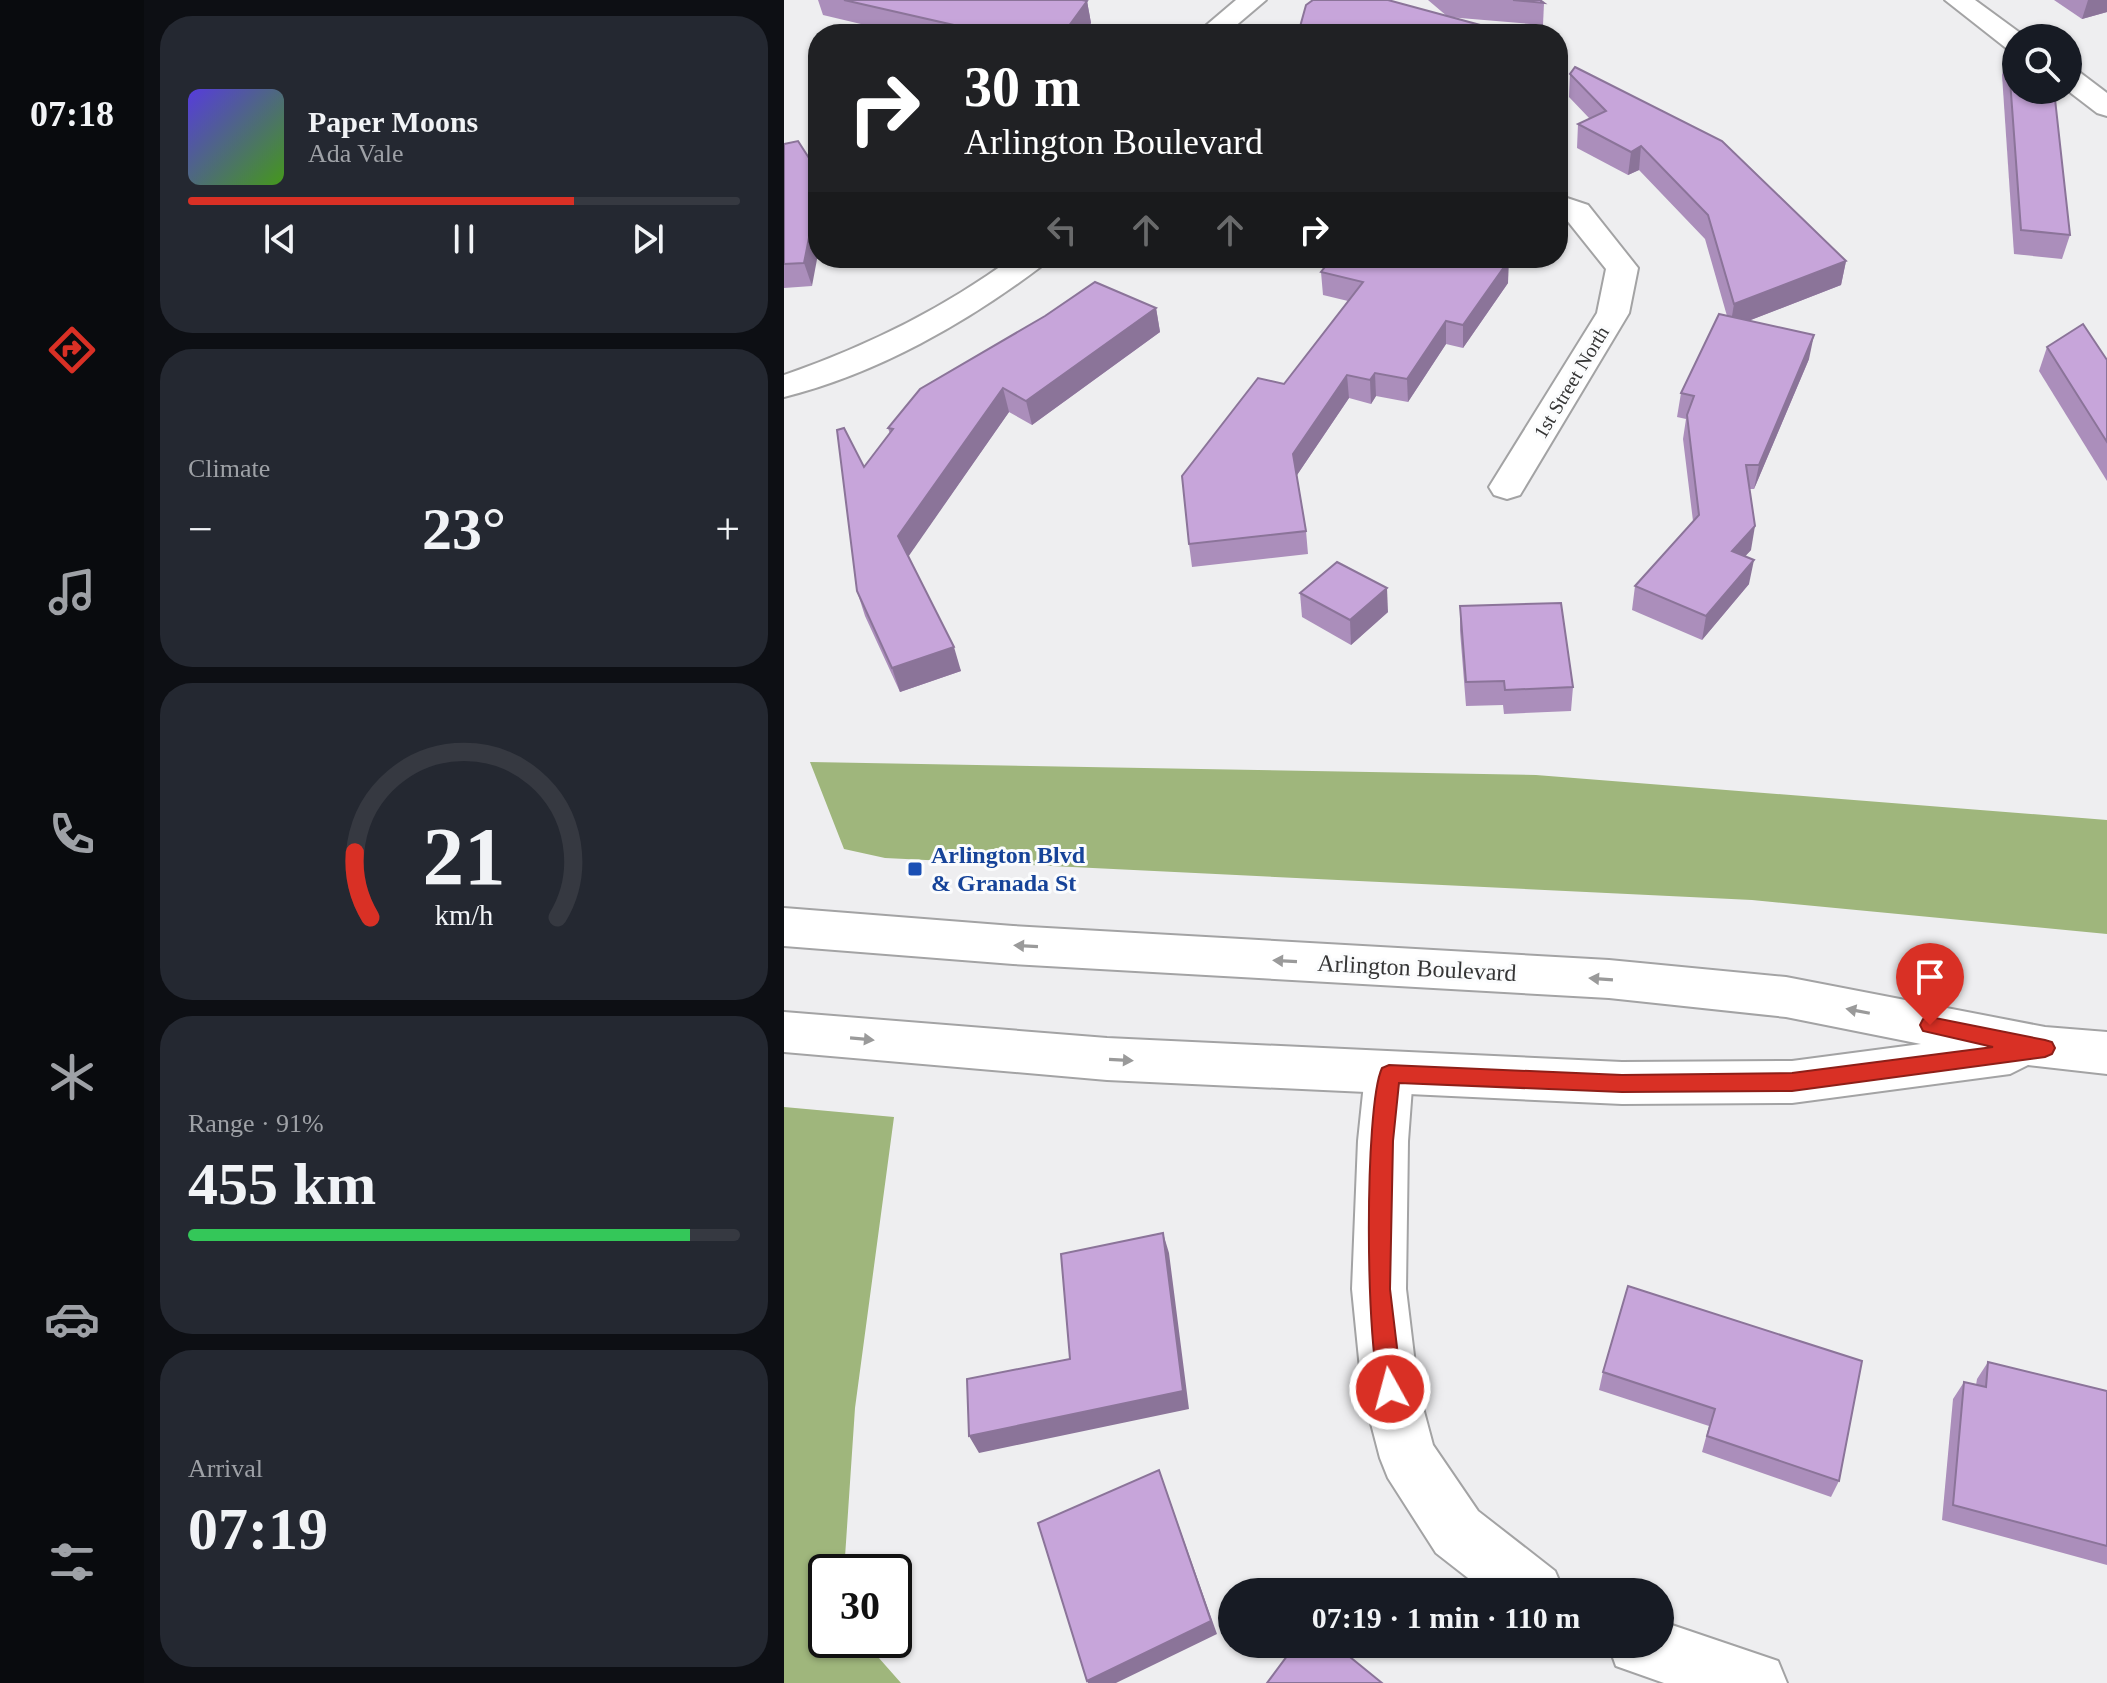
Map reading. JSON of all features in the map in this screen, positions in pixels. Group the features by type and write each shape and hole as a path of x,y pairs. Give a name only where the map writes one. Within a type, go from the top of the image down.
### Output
{"main road":[{"path":"1222,24 1253,0"},
{"path":"1958,0 2002,32"},
{"path":"2082,88 2107,107"},
{"name":"1st Street North","path":"1507,487 1613,313 1622,268 1577,212 1568,208"},
{"path":"784,387 907,336 1020,268"},
{"name":"Arlington Boulevard","path":"784,927 1029,946 1609,979 1786,997 2045,1048 2107,1053"},
{"name":"Arlington Boulevard","path":"784,1032 1107,1059 1622,1083 1792,1082 2045,1048"},
{"path":"1389,1074 1383,1141 1379,1289 1390,1389 1408,1458 1457,1532 1516,1578"},
{"path":"1674,1656 1756,1683"}],"green space":[{"path":"810,762 1536,775 2107,820 2107,934 1752,900 885,858 844,849"},
{"path":"784,1107 894,1117 855,1408 845,1554 808,1554 808,1658 879,1658 901,1683 784,1683"}],"building":[{"path":"844,0 1087,1 1070,24 949,24"},
{"path":"1313,0 1388,0 1476,24 1301,24 1306,5"},
{"path":"1513,0 1540,0 1544,3"},
{"path":"1575,67 1722,141 1846,261 1734,304 1708,215 1641,146 1631,152 1578,124 1606,111 1570,74"},
{"path":"2012,104 2056,104 2070,235 2021,230"},
{"path":"798,141 808,156 808,243 804,263 784,264 784,144"},
{"path":"1324,268 1503,268 1463,325 1446,321 1407,379 1375,373 1370,380 1347,375 1293,454 1306,531 1189,544 1182,476 1258,378 1284,384 1363,282 1321,272"},
{"path":"1095,282 1156,308 1026,401 1003,388 898,536 954,647 892,668 857,591 837,430 844,428 864,467 893,429 888,428 920,389 1045,316"},
{"path":"1719,314 1814,335 1759,465 1746,465 1755,526 1732,551 1754,560 1706,616 1635,586 1699,515 1687,415 1694,396 1681,393"},
{"path":"2083,324 2107,360 2107,442 2047,347"},
{"path":"1337,562 1387,588 1350,620 1300,593"},
{"path":"1561,603 1573,687 1505,690 1504,681 1466,682 1460,606"},
{"path":"1163,1233 1183,1391 969,1436 967,1379 1070,1359 1061,1254"},
{"path":"1628,1286 1862,1361 1839,1481 1707,1436 1715,1409 1603,1372"},
{"path":"1988,1362 2107,1391 2107,1546 1953,1505 1964,1382 1986,1387"},
{"path":"1159,1470 1211,1621 1087,1681 1038,1523"},
{"path":"1286,1658 1351,1658 1382,1683 1267,1683"}],"place":[{"name":"Arlington Blvd & Granada St","path":"915,869"}],"route":[{"path":"1390,1389 1379,1289 1383,1141 1389,1074 1622,1083 1792,1082 2045,1048 1930,1025"}]}
